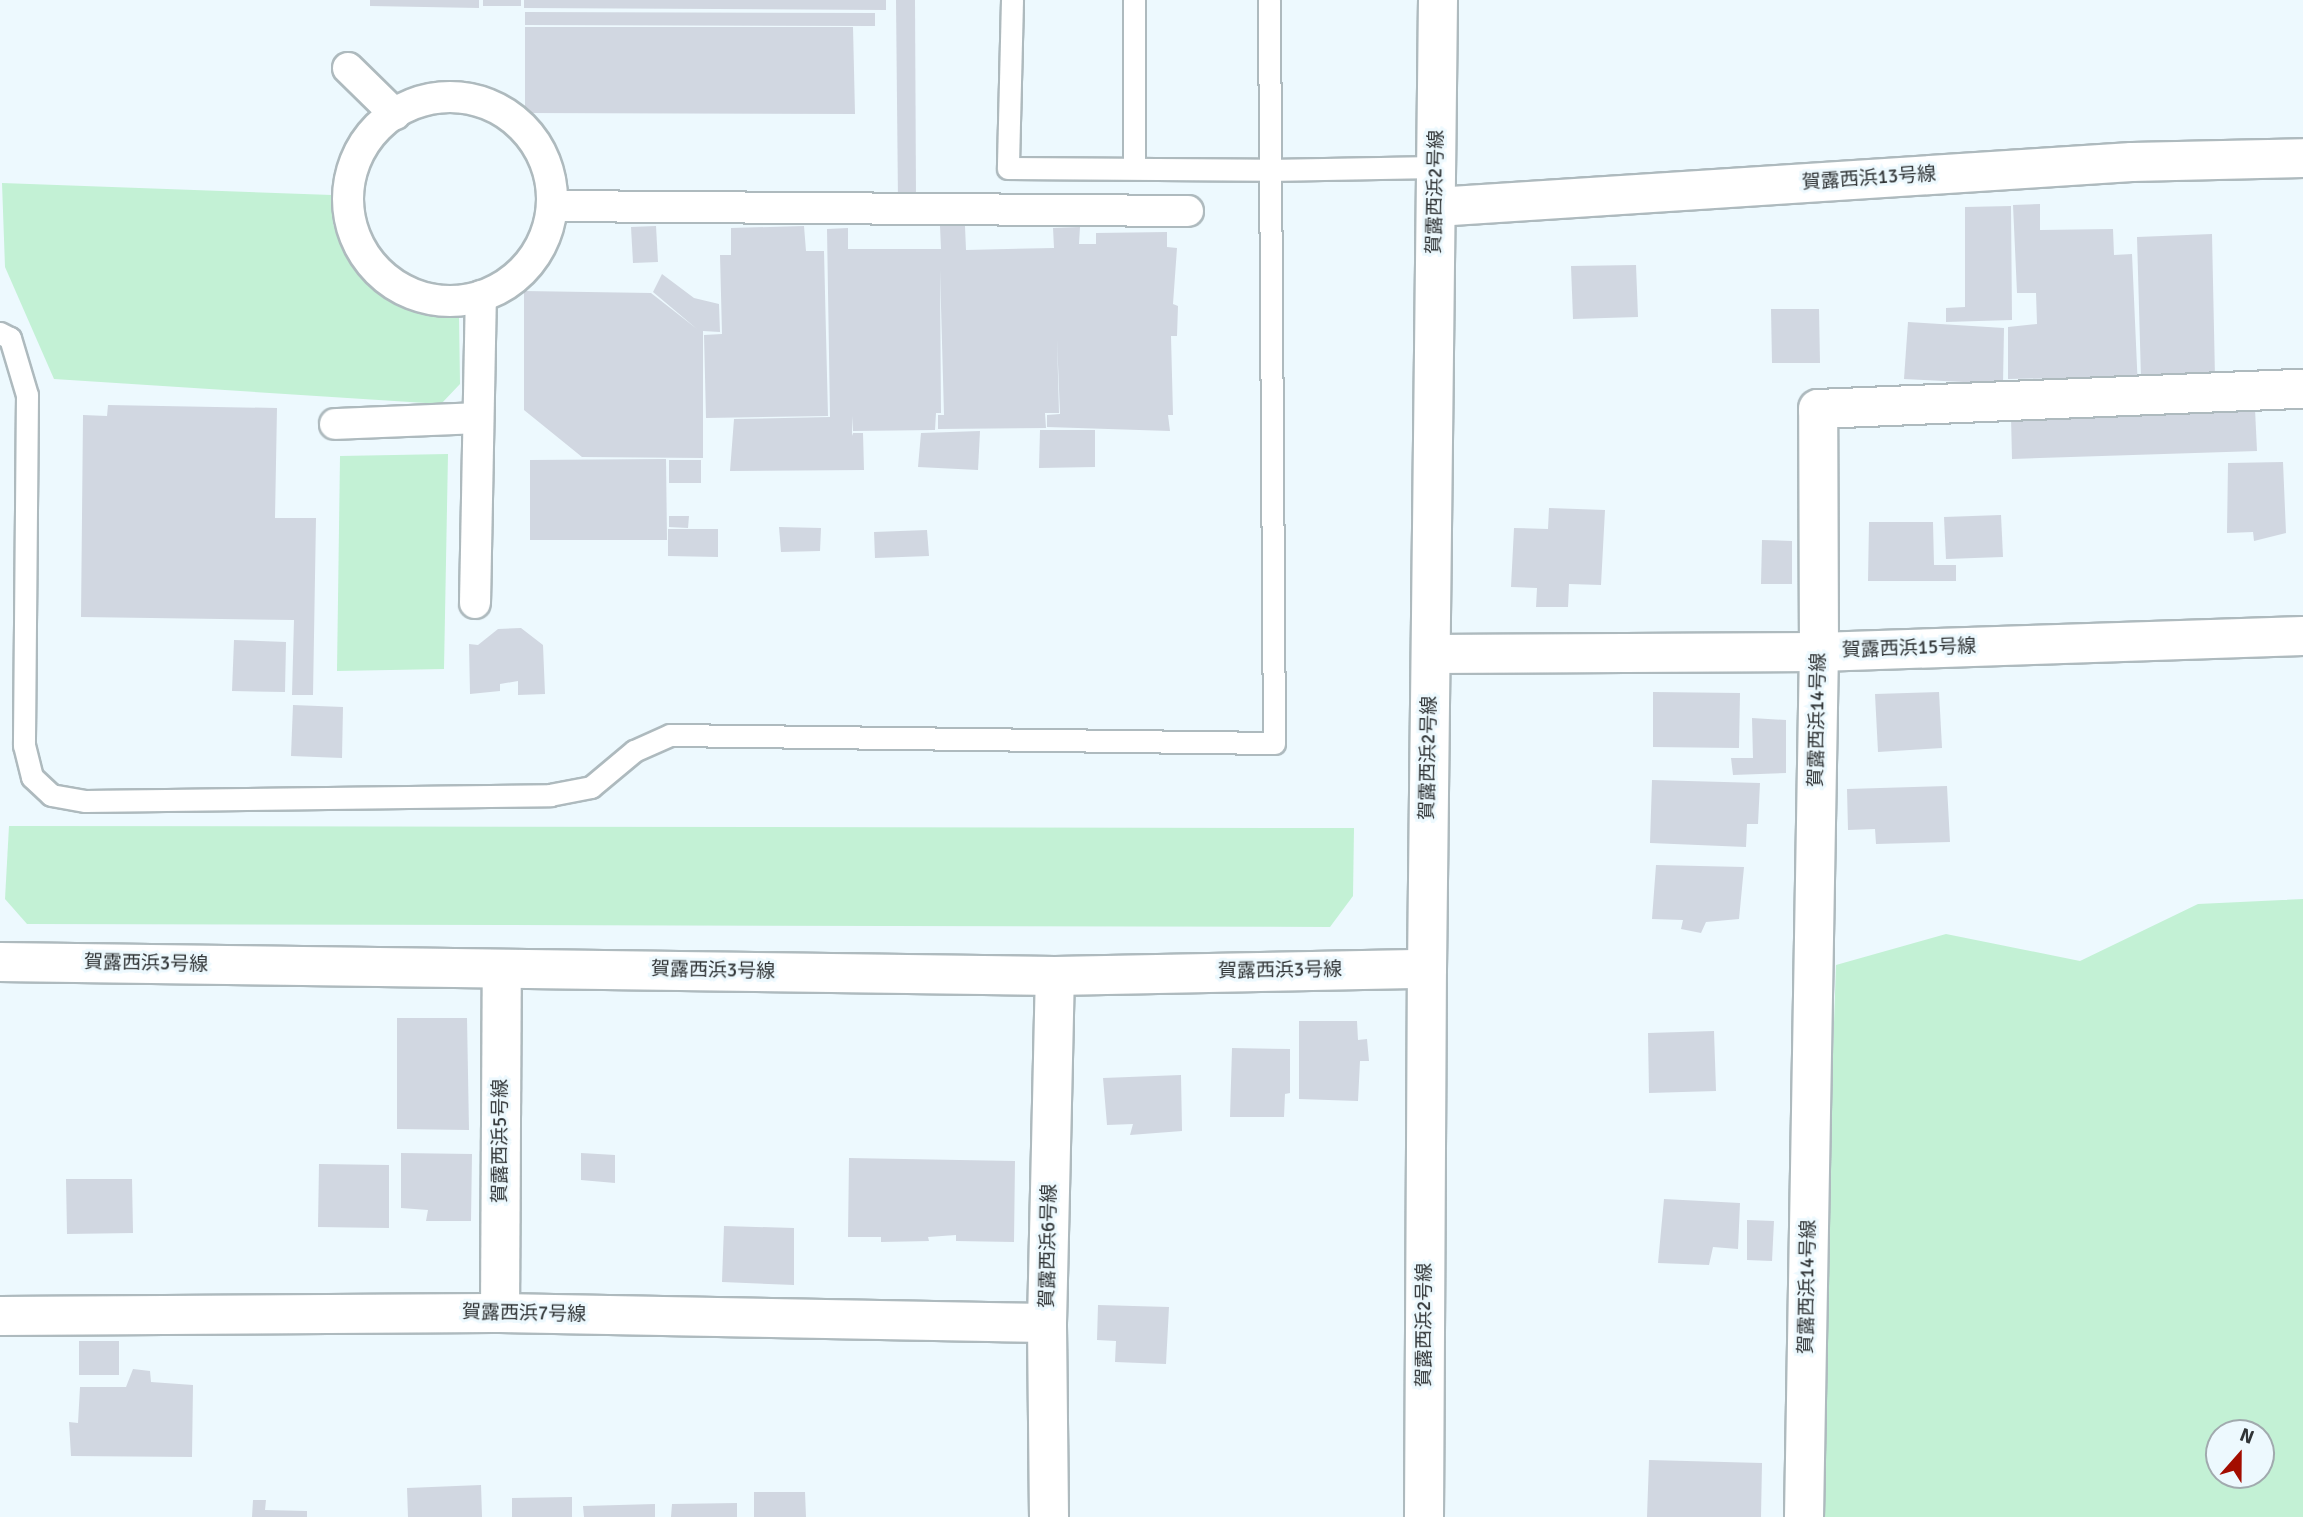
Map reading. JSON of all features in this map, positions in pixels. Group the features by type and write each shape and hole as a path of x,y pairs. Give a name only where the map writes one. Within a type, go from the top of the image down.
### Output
{"street":[{"name":"賀露西浜2号線","path":"1424,1517 1438,0"},
{"path":"348,68 395,114"},
{"path":"445,97 479,101 510,117 534,141 548,172 553,206 544,239 526,268 499,289 466,301 433,300 402,290 376,270 357,242 348,210 349,177 362,147 383,122 395,114 411,104 445,97"},
{"name":"賀露西浜13号線","path":"1436,207 2132,162 2303,158"},
{"path":"553,206 1188,211"},
{"path":"475,603 481,296"},
{"name":"賀露西浜14号線","path":"1804,1517 1819,652 1818,409 2303,389"},
{"path":"335,424 477,418"},
{"name":"賀露西浜15号線","path":"1431,654 1819,652 2303,636"},
{"name":"賀露西浜3号線","path":"0,962 1055,976 1427,969"},
{"name":"賀露西浜5号線","path":"500,1313 502,968"},
{"name":"賀露西浜6号線","path":"1049,1517 1047,1323 1055,976"},
{"name":"賀露西浜7号線","path":"0,1316 500,1313 1047,1323"}],"lane":[{"path":"1012,0 1008,168 1268,170 1436,167"},
{"path":"1134,0 1134,167"},
{"path":"0,333 10,338 27,396 24,746 32,777 51,795 85,801 550,795 591,787 634,751 670,735 1274,743 1268,170 1269,0"}],"green space":[{"path":"2,183 332,195 333,224 346,255 364,281 397,301 425,312 459,316 460,384 441,404 54,379 5,267"},
{"path":"448,454 444,669 337,671 340,456"},
{"path":"9,826 1354,828 1353,896 1330,927 27,924 5,899"},
{"path":"2303,899 2303,1517 1817,1517 1836,965 1946,934 2080,961 2198,904"}],"building":[{"path":"370,0 479,0 479,8 370,6"},
{"path":"483,0 521,0 521,6 483,6"},
{"path":"524,0 886,0 886,10 524,8"},
{"path":"896,0 915,0 916,199 898,202"},
{"path":"525,12 875,13 875,26 525,25"},
{"path":"525,27 853,27 855,114 525,113"},
{"path":"2040,204 2040,230 2113,229 2114,255 2132,254 2138,389 2075,391 2073,378 2008,379 2008,327 2037,324 2036,293 2017,293 2013,205"},
{"path":"2011,206 2012,320 1946,322 1946,308 1965,307 1965,207"},
{"path":"656,226 658,262 633,263 631,227"},
{"path":"804,226 806,251 824,251 828,416 706,418 704,335 722,334 720,255 731,255 731,228"},
{"path":"940,226 965,226 966,250 1054,248 1053,228 1080,227 1079,244 1096,244 1096,233 1167,232 1167,247 1177,248 1173,304 1178,306 1177,336 1171,336 1173,415 1168,415 1170,431 1047,427 1047,415 1060,414 1057,339 1059,413 1045,413 1046,428 938,429 938,415 944,415 940,270 941,413 936,413 935,430 853,431 852,416 852,436 853,433 863,433 864,470 730,471 734,419 830,417 827,229 848,228 848,249 941,249"},
{"path":"2212,234 2215,378 2141,378 2137,237"},
{"path":"1636,265 1638,317 1573,319 1571,266"},
{"path":"662,274 694,298 719,304 720,332 703,331 703,458 582,457 524,410 524,291 651,293 697,329 653,292"},
{"path":"1771,309 1819,309 1820,363 1772,363"},
{"path":"1908,322 2004,328 2003,384 1904,379"},
{"path":"108,405 277,408 275,518 316,518 313,695 292,695 294,620 81,617 83,415 107,416"},
{"path":"2255,409 2257,451 2012,459 2011,417"},
{"path":"1040,430 1095,430 1095,467 1039,468"},
{"path":"980,431 978,470 918,467 921,433"},
{"path":"666,459 667,540 530,540 530,460"},
{"path":"669,460 701,460 701,483 669,483"},
{"path":"2283,462 2286,533 2254,541 2253,532 2227,533 2228,463"},
{"path":"1549,508 1605,510 1601,585 1569,584 1568,607 1536,607 1537,588 1511,587 1514,528 1548,529"},
{"path":"2001,515 2003,557 1946,559 1944,517"},
{"path":"669,516 689,516 688,528 669,527"},
{"path":"1869,522 1933,522 1934,565 1956,565 1956,581 1868,581"},
{"path":"779,527 821,528 820,551 781,552"},
{"path":"668,529 718,529 718,557 668,556"},
{"path":"927,530 929,556 875,558 874,532"},
{"path":"1762,540 1792,541 1792,584 1761,584"},
{"path":"521,628 543,645 545,694 518,695 518,681 500,684 500,691 470,694 469,644 478,645 498,629"},
{"path":"234,640 286,642 285,692 232,691"},
{"path":"1653,692 1740,693 1739,748 1653,747"},
{"path":"1939,692 1942,748 1878,752 1875,694"},
{"path":"293,705 343,707 342,758 291,756"},
{"path":"1752,718 1786,720 1786,773 1733,775 1731,758 1753,758"},
{"path":"1652,780 1760,783 1758,824 1747,824 1746,847 1650,843"},
{"path":"1947,786 1950,842 1876,844 1875,829 1848,830 1847,789"},
{"path":"1656,865 1744,867 1739,919 1706,922 1701,933 1681,929 1683,920 1652,919"},
{"path":"397,1018 467,1018 469,1130 397,1129"},
{"path":"1299,1021 1357,1021 1358,1040 1367,1039 1369,1061 1360,1061 1358,1101 1299,1099"},
{"path":"1714,1031 1716,1091 1649,1093 1648,1033"},
{"path":"1232,1048 1290,1049 1290,1093 1285,1094 1284,1117 1230,1117"},
{"path":"1181,1075 1182,1131 1130,1135 1133,1124 1107,1125 1103,1078"},
{"path":"401,1153 472,1154 471,1221 426,1221 428,1210 401,1208"},
{"path":"581,1153 615,1155 615,1183 581,1180"},
{"path":"849,1158 1015,1161 1014,1242 956,1241 956,1235 928,1237 929,1241 881,1242 881,1237 848,1237"},
{"path":"319,1164 389,1165 389,1228 318,1227"},
{"path":"66,1179 132,1179 133,1233 67,1234"},
{"path":"1664,1199 1740,1203 1738,1249 1713,1247 1709,1265 1658,1263"},
{"path":"1747,1220 1774,1221 1772,1261 1747,1260"},
{"path":"724,1226 794,1228 794,1285 722,1282"},
{"path":"1098,1305 1169,1307 1166,1364 1115,1362 1116,1341 1097,1340"},
{"path":"79,1341 119,1341 119,1375 79,1375"},
{"path":"133,1369 150,1371 151,1382 193,1385 192,1457 71,1456 69,1422 78,1423 80,1387 126,1387"},
{"path":"1649,1460 1762,1463 1761,1517 1647,1517"},
{"path":"481,1485 482,1517 408,1517 407,1488"},
{"path":"754,1492 805,1492 806,1517 754,1517"},
{"path":"572,1497 572,1517 512,1517 512,1498"},
{"path":"253,1500 266,1500 265,1510 307,1511 307,1517 252,1517"},
{"path":"737,1503 737,1517 671,1517 672,1504"},
{"path":"655,1504 655,1517 584,1517 583,1506"}]}
